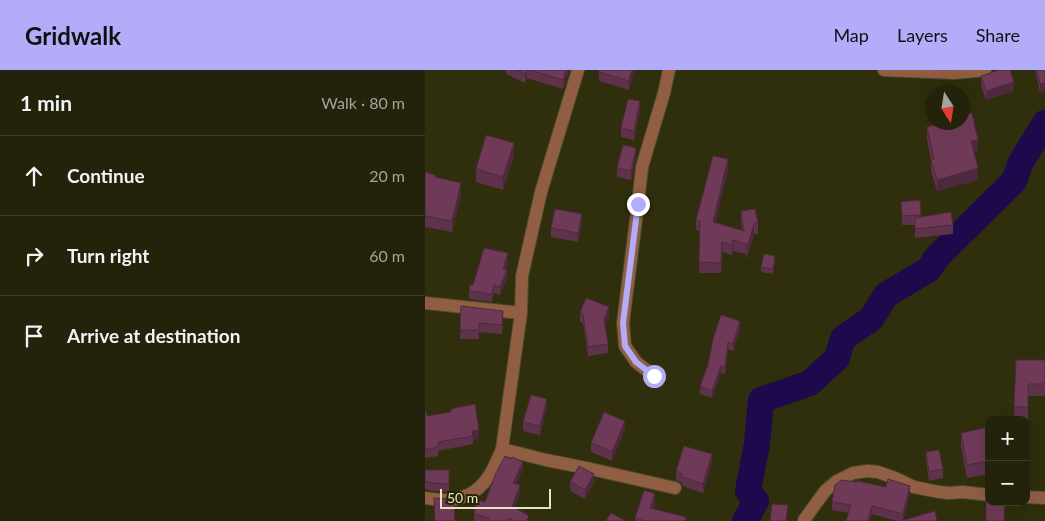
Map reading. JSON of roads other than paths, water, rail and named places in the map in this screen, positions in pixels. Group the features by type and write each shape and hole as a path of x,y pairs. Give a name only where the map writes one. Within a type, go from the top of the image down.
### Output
{"street":[{"path":"425,498 458,499 477,490 486,482 494,469 501,448 521,313 522,276 541,192 578,70"},
{"path":"654,376 636,362 625,346 623,323 642,167 669,70"},
{"path":"884,70 954,73 985,70"},
{"path":"425,303 521,313"},
{"path":"501,448 546,460 675,488"},
{"path":"805,520 825,491 837,481 853,474 868,471 878,472 914,487 939,492 985,495"},
{"path":"1030,497 1045,498"}],"waterway":[{"path":"745,521 756,501 748,491 757,444 761,400 810,383 837,358 843,338 871,319 886,295 928,270 937,257 1014,181 1021,162 1045,123"}]}
